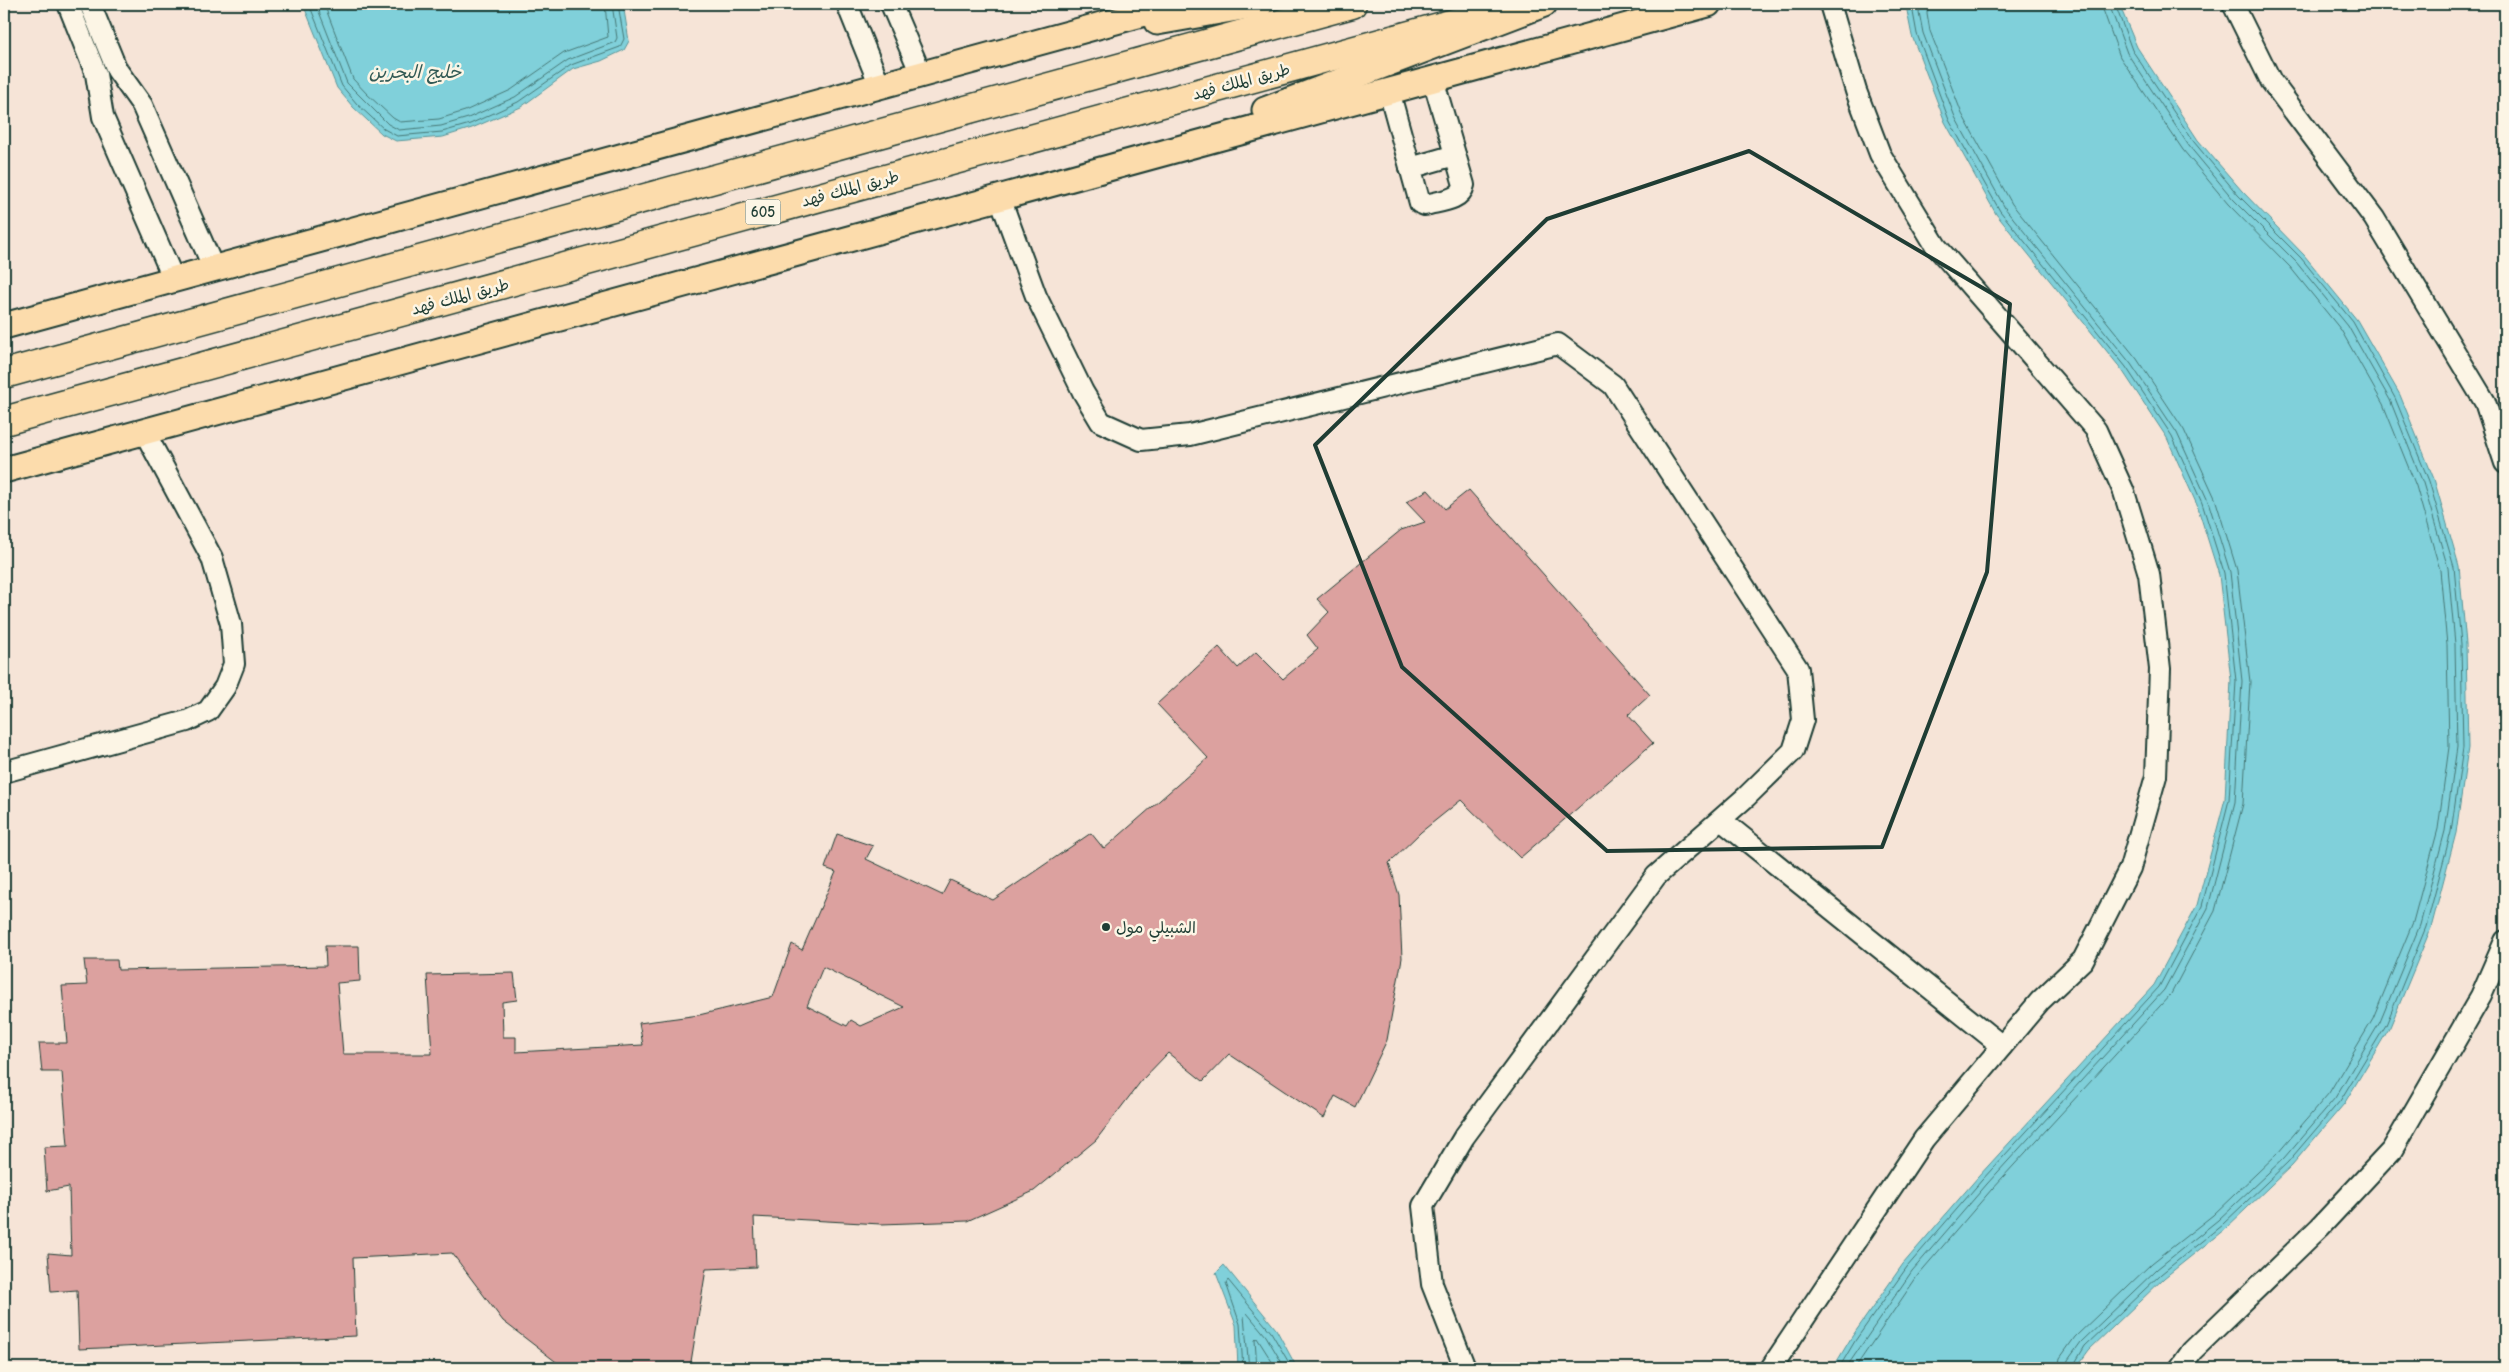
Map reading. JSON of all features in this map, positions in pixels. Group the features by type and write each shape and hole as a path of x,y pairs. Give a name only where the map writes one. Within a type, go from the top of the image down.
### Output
{"highway":[{"path":"4,374 1352,4"},
{"name":"طريق الملك فهد","path":"4,421 1523,4"}],"main road":[{"path":"4,326 1178,4"},
{"path":"1026,46 1260,4"},
{"path":"1124,164 1544,4"},
{"path":"4,470 1708,4"},
{"path":"4,339 109,298"}],"street":[{"path":"68,4 96,74 103,117 174,280"},
{"path":"90,4 117,70 142,105 214,269"},
{"path":"846,4 880,86"},
{"path":"891,4 921,74"},
{"path":"1771,1368 1924,1139 2040,1002 2083,960 2130,868 2156,776 2160,669 2149,574 2124,492 2096,430 1936,246 1880,154 1856,91 1830,4"},
{"path":"2233,4 2271,81 2374,218 2485,402 2505,463"},
{"path":"1389,91 1420,203 1425,205 1458,197 1464,185 1433,79"},
{"path":"1410,168 1455,155"},
{"path":"1000,198 1036,296 1083,392 1100,422 1141,440 1190,435 1558,344 1613,385 1798,669 1803,720 1793,751 1721,820 1656,876 1464,1137 1422,1206 1432,1284 1465,1368"},
{"path":"4,772 187,721 208,711 225,687 234,664 231,624 212,558 144,431"},
{"path":"1721,820 2002,1046"},
{"path":"2180,1368 2192,1351 2320,1227 2392,1150 2481,996 2505,942"}],"highlighted area":[{"path":"1749,151 2010,304 1987,572 1882,847 1607,851 1402,667 1315,445 1547,219"}],"water":[{"name":"خليج البحرين","path":"303,4 623,4 629,41 624,50 601,61 573,69 521,107 472,128 443,137 396,141 382,134 353,107 337,88"},
{"path":"1910,4 2119,4 2137,47 2198,140 2242,191 2304,255 2357,320 2400,395 2434,479 2459,566 2466,644 2468,748 2456,833 2431,928 2390,1027 2344,1104 2292,1165 2225,1229 2164,1278 2089,1350 2076,1368 1833,1368 1851,1338 1903,1264 1978,1177 2154,985 2197,905 2225,799 2231,680 2219,575 2197,505 2167,438 2122,370 1996,214 1945,122 1912,36 1907,11"},
{"path":"1224,1265 1276,1329 1297,1368 1238,1368 1236,1325 1216,1273"}],"building":[{"name":"الشبيلي مول","path":"1428,490 1445,509 1469,490 1650,695 1628,715 1653,743 1520,858 1461,800 1421,832 1389,863 1399,895 1402,958 1387,1040 1355,1107 1335,1096 1324,1118 1229,1054 1203,1081 1168,1053 1142,1080 1096,1140 1034,1191 967,1221 881,1224 754,1217 756,1267 706,1269 690,1368 564,1368 503,1321 452,1253 353,1258 356,1336 79,1349 77,1290 51,1292 48,1253 71,1255 69,1187 47,1191 44,1147 68,1146 62,1072 42,1072 39,1043 67,1043 62,986 87,985 84,960 117,960 118,970 326,966 325,946 359,946 360,981 337,983 343,1054 432,1054 427,975 514,973 517,1000 502,1002 503,1037 516,1037 516,1052 643,1045 639,1023 699,1015 773,997 792,944 802,950 836,872 825,868 837,834 873,846 866,859 942,895 950,880 993,900 1091,833 1104,849 1208,758 1157,704 1219,647 1238,668 1256,652 1283,679 1318,649 1307,635 1329,612 1317,599 1401,530 1425,522 1406,502","holes":["823,967 904,1007 861,1026 851,1020 847,1026 807,1006"]}],"place":[{"name":"الشبيلي مول","path":"1106,927"}]}
